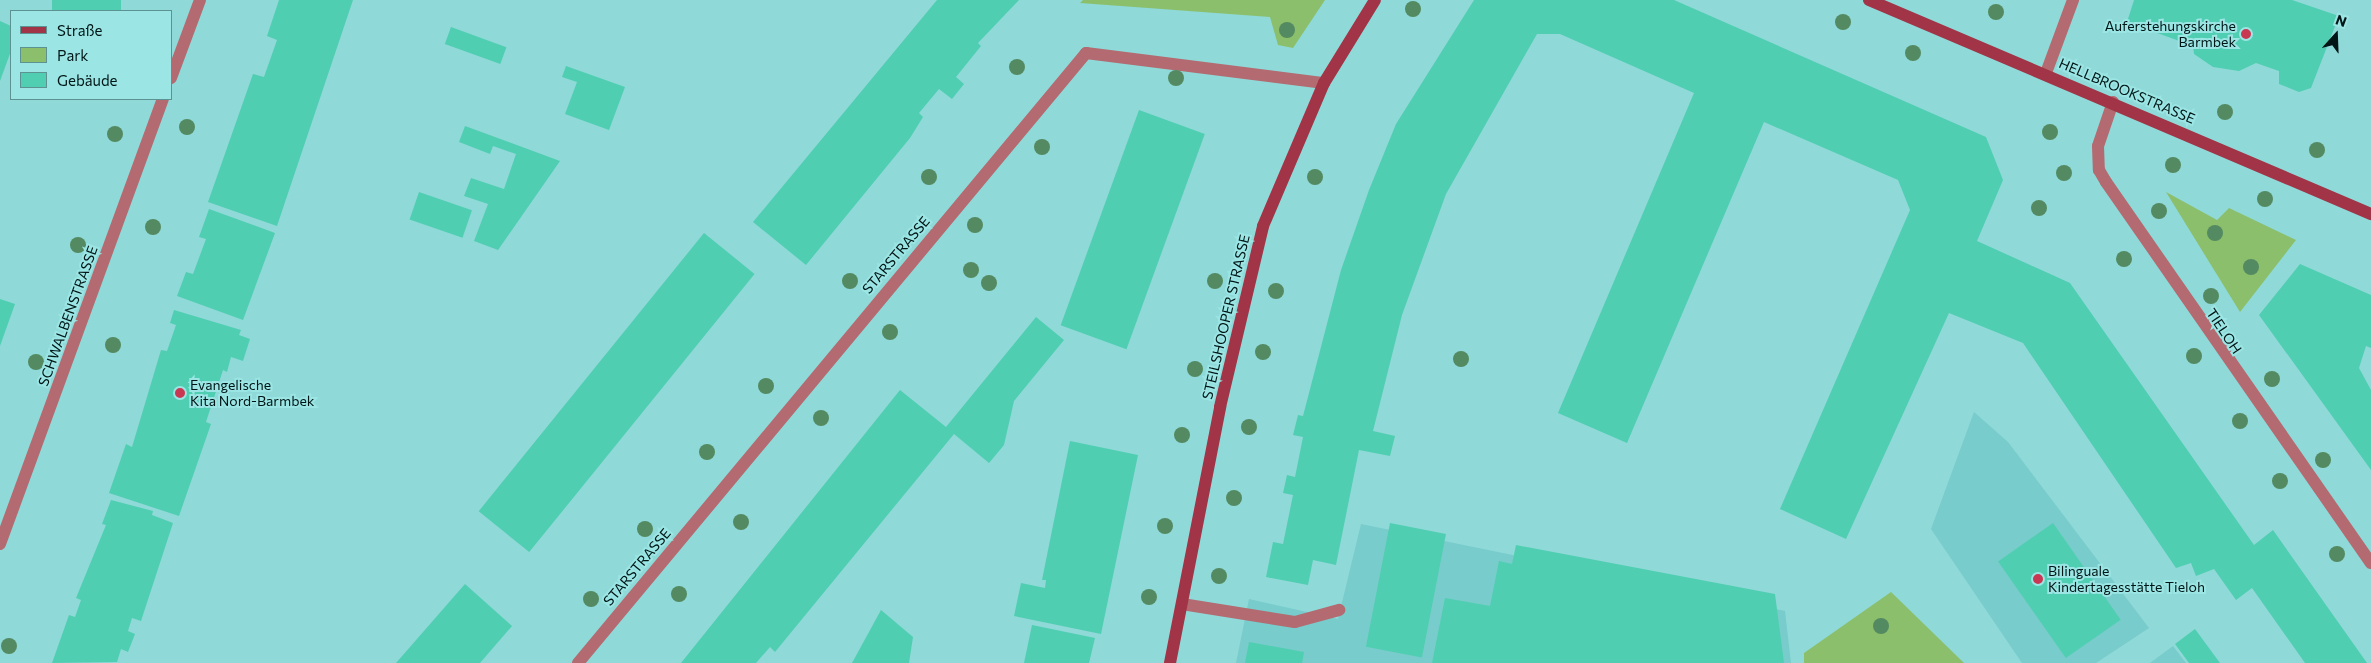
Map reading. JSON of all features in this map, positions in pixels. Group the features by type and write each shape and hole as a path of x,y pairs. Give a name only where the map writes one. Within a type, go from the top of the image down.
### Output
{"street":[{"path":"172,75 200,0"},
{"name":"STEILSHOOPER STRASSE","path":"1170,663 1220,407 1263,226 1324,83 1375,0"},
{"name":"HELLBROOKSTRASSE","path":"1869,0 2046,73 2371,214"},
{"path":"2046,73 2073,0"},
{"name":"STARSTRASSE","path":"578,663 1086,53 1324,83"},
{"name":"SCHWALBENSTRASSE","path":"0,544 163,100"},
{"name":"TIELOH","path":"2113,102 2098,146 2099,170 2371,564"},
{"path":"1182,604 1295,622 1339,610"}],"shaded area":[{"name":"Bilinguale Kindertagesstätte Tieloh","path":"1974,412 2008,442 2149,628 2096,663 2022,663 1931,529"},
{"path":"1361,524 1785,611 1791,663 1236,663 1249,599 1338,619"},
{"path":"2173,646 2186,663 2150,663"}],"green space":[{"path":"1083,0 1325,0 1293,48 1278,45 1270,17 1080,3"},
{"path":"2166,192 2217,220 2229,208 2296,240 2240,312"},
{"path":"1891,592 1964,663 1804,663 1804,653"}],"building":[{"path":"52,0 121,0 121,10 52,10"},
{"path":"279,0 353,0 277,226 208,202 253,74 264,77 277,40 267,36"},
{"path":"937,0 1019,0 978,43 981,46 956,77 964,84 952,99 939,89 919,113 923,117 910,138 806,265 753,222"},
{"path":"1474,0 1674,0 1986,137 2003,180 1977,241 2070,283 2254,545 2273,530 2367,663 2305,663 2252,588 2236,600 2214,569 2196,576 2191,563 2176,568 2023,343 1949,313 1846,539 1780,509 1910,210 1898,180 1764,122 1627,443 1558,413 1694,93 1560,34 1537,34 1446,194 1402,315 1373,431 1395,436 1390,456 1359,450 1336,565 1313,560 1308,585 1266,577 1273,542 1283,544 1293,495 1283,493 1287,475 1295,477 1303,437 1293,435 1298,415 1303,416 1341,270 1369,190 1396,124"},
{"name":"Auferstehungskirche Barmbek","path":"2134,0 2292,0 2339,16 2311,88 2299,92 2279,84 2279,71 2256,63 2239,71 2213,67 2194,54 2193,46 2127,22"},
{"path":"0,21 10,26 10,54 0,81"},
{"path":"451,27 506,47 500,64 445,44"},
{"path":"566,66 625,87 609,130 565,114 577,82 562,77"},
{"path":"1139,110 1205,134 1126,349 1061,325"},
{"path":"465,126 560,161 498,250 474,241 488,204 464,196 471,178 504,189 516,154 493,146 490,154 459,142"},
{"path":"419,192 472,210 463,238 410,219"},
{"path":"209,209 275,233 243,320 177,296 186,272 193,274 206,239 199,237"},
{"path":"704,233 755,274 529,552 479,511"},
{"path":"2300,264 2371,295 2371,348 2366,346 2359,368 2371,390 2371,470 2259,315"},
{"path":"0,299 15,304 0,346"},
{"path":"174,310 241,330 239,335 250,339 243,361 231,357 227,372 223,370 206,422 211,424 179,516 109,493 126,444 132,447 161,350 167,351 176,325 170,323"},
{"path":"1036,317 1064,340 1014,401 1004,445 989,463 954,434 775,652 770,647 756,663 681,663 900,390 946,427"},
{"path":"1070,441 1138,455 1101,634 1014,616 1021,583 1045,588 1046,580 1042,580"},
{"path":"111,500 153,511 152,515 173,523 141,621 132,618 128,631 135,634 128,652 121,649 117,662 52,663 69,615 75,617 81,600 76,598 106,525 102,524"},
{"path":"1390,523 1446,534 1422,658 1366,647"},
{"path":"2053,523 2121,620 2066,658 1998,561"},
{"path":"1516,545 1775,594 1784,663 1432,663 1445,598 1490,606 1499,561 1512,564"},
{"path":"465,584 512,626 480,663 396,663"},
{"path":"881,610 913,637 909,663 852,663"},
{"path":"1032,625 1095,638 1089,663 1024,663"},
{"path":"2195,629 2220,663 2189,663 2175,644"},
{"path":"1249,642 1304,652 1302,663 1245,663"}],"place":[{"name":"Auferstehungskirche Barmbek","path":"2246,34"},
{"name":"Evangelische Kita Nord-Barmbek","path":"180,393"},
{"name":"Bilinguale Kindertagesstätte Tieloh","path":"2038,579"}]}
